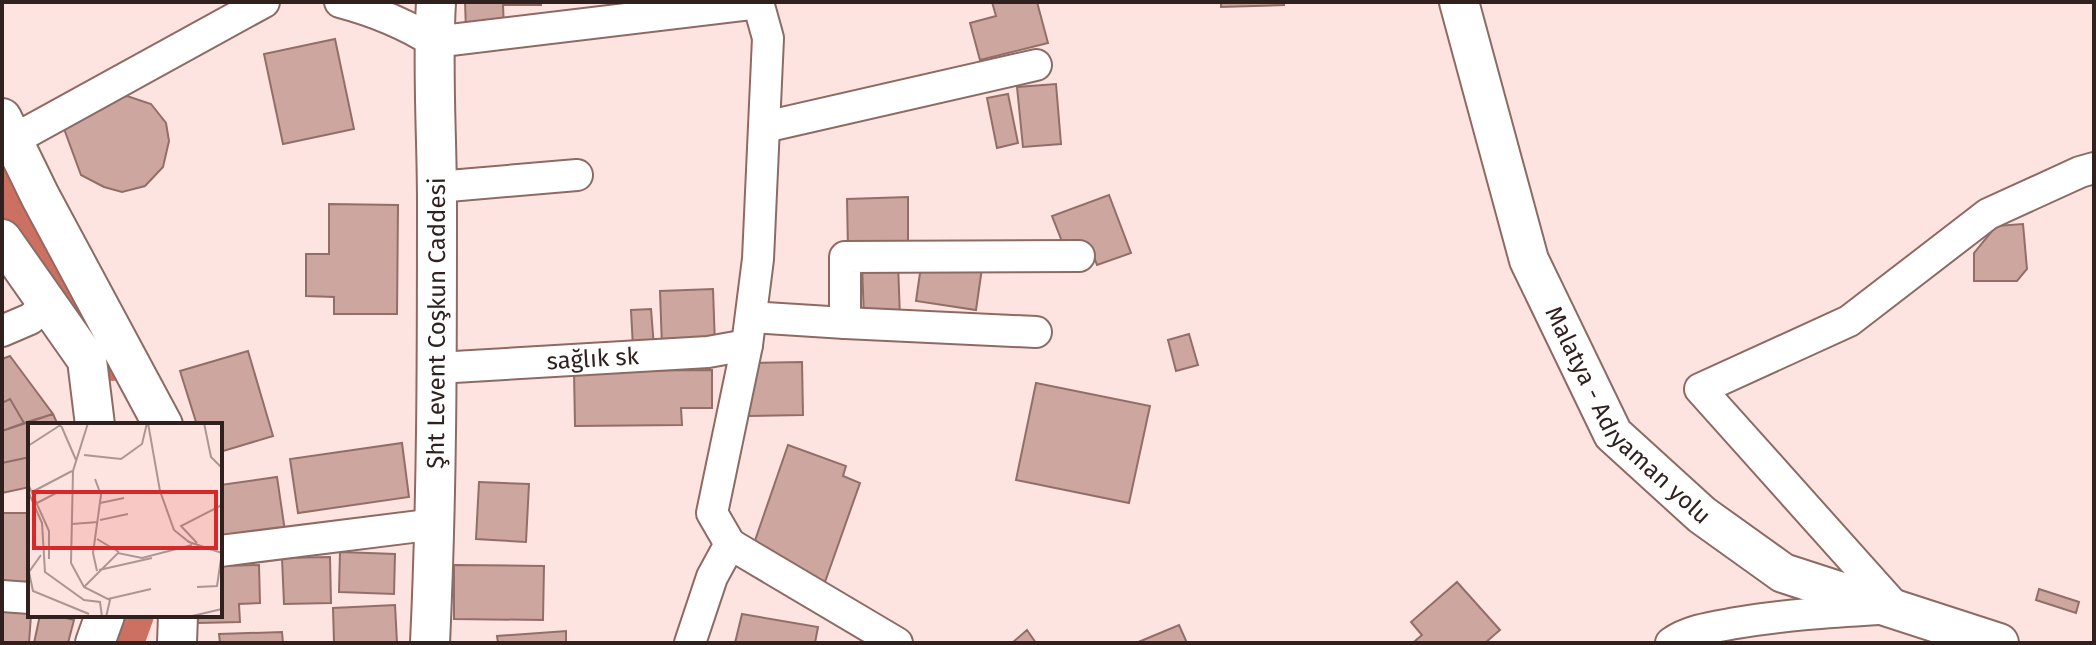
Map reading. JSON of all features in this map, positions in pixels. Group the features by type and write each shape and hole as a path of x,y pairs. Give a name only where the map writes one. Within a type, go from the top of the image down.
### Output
{"main road":[{"name":"Şht Levent Coşkun Caddesi","path":"430,643 436,524 436,2"},
{"name":"Malatya - Adıyaman yolu","path":"1459,2 1529,260 1613,434 1702,515 1783,573 1999,643"},
{"path":"8,129 40,196 162,423"},
{"path":"2,239 87,360 95,423"},
{"path":"95,643 104,617"},
{"path":"177,643 178,617"}],"street":[{"path":"8,129 264,2"},
{"path":"340,2 382,15 434,42 758,2 768,38 758,259 749,331 712,513 730,544 897,643"},
{"path":"765,127 1036,65"},
{"path":"1895,609 1700,389 1849,321 1988,214 2094,168"},
{"path":"437,187 577,175"},
{"path":"845,323 845,257 1079,256"},
{"path":"2,331 30,319 48,304"},
{"name":"sağlık sk","path":"437,368 708,352 749,331 845,323 1036,332"},
{"path":"222,551 436,524"},
{"path":"690,643 712,577 730,544"},
{"path":"2,596 28,598"},
{"path":"1671,643 1709,628 1779,615 1895,609"}],"building":[{"path":"465,2 541,2 541,5 503,5 504,28 466,30"},
{"path":"992,2 1037,2 1048,43 980,60 970,23 996,16"},
{"path":"1221,2 1284,2 1284,5 1221,7"},
{"path":"335,39 354,129 283,144 264,54"},
{"path":"1056,84 1061,144 1023,147 1017,87"},
{"path":"1008,94 1018,143 997,148 987,98"},
{"path":"127,96 151,104 166,123 169,141 163,167 145,186 122,192 81,175 63,126 98,103"},
{"path":"1109,195 1131,253 1097,265 1090,246 1067,254 1052,216"},
{"path":"908,197 908,248 848,249 847,199"},
{"path":"329,204 398,205 397,314 334,314 334,297 306,296 306,254 329,254"},
{"path":"2023,224 2027,269 2017,281 1974,281 1974,253 1996,226"},
{"path":"922,259 982,268 976,310 916,301"},
{"path":"898,263 900,318 864,319 862,264"},
{"path":"713,289 715,345 662,347 660,291"},
{"path":"651,309 654,347 633,348 631,310"},
{"path":"1189,334 1198,365 1176,371 1168,340"},
{"path":"248,351 273,436 222,451 222,423 196,423 180,371"},
{"path":"10,356 53,414 24,423 10,399 2,403 2,359"},
{"path":"802,362 803,415 749,416 748,363"},
{"path":"712,370 712,408 681,408 682,425 575,426 574,371"},
{"path":"1036,383 1150,406 1129,503 1016,480"},
{"path":"10,399 24,423 2,431 2,403"},
{"path":"53,414 57,423 28,423 28,457 2,463 2,431"},
{"path":"402,443 409,497 298,513 290,459"},
{"path":"788,445 846,466 843,476 860,483 825,582 750,555"},
{"path":"28,457 28,487 2,493 2,463"},
{"path":"277,477 286,538 222,548 222,485"},
{"path":"479,482 529,484 526,542 476,539"},
{"path":"2,513 28,513 28,589 2,589"},
{"path":"340,552 395,554 394,594 339,592"},
{"path":"330,557 331,603 284,604 282,558"},
{"path":"259,565 260,603 239,604 240,622 198,623 198,617 222,617 222,566"},
{"path":"454,565 544,566 543,620 454,619"},
{"path":"1457,582 1500,630 1485,643 1417,643 1415,641 1422,635 1411,622"},
{"path":"2039,589 2079,602 2076,613 2036,600"},
{"path":"395,605 397,643 334,643 333,608"},
{"path":"3,610 28,610 28,617 31,617 29,643 3,643"},
{"path":"742,614 818,627 815,643 735,643"},
{"path":"40,617 74,620 68,643 34,643"},
{"path":"1179,625 1187,643 1136,643"},
{"path":"1027,630 1036,643 1012,643"},
{"path":"566,631 566,643 498,643 497,636"},
{"path":"282,632 283,643 220,643 219,634"}],"waterway":[{"path":"2,185 19,219 112,365"},
{"path":"128,643 137,617"}]}
